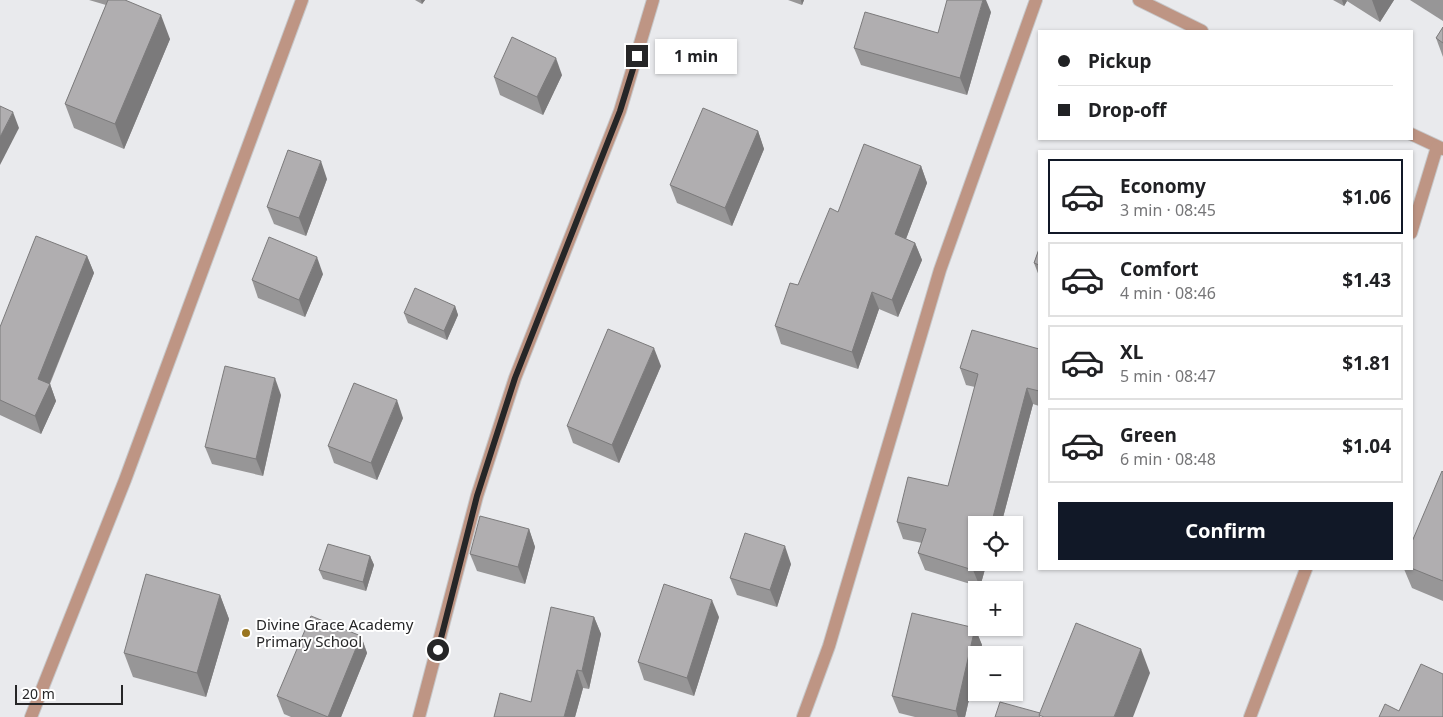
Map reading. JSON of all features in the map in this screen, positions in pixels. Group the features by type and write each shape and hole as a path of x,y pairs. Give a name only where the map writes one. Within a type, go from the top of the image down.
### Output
{"street":[{"path":"32,717 124,480 302,0"},
{"path":"419,717 477,496 515,378 620,111 654,0"},
{"path":"803,717 829,646 940,270 1036,0"},
{"path":"1139,0 1200,30"},
{"path":"1413,135 1440,148 1413,227"},
{"path":"1250,717 1306,570"}],"building":[{"path":"108,0 125,0 161,15 115,124 65,104"},
{"path":"947,0 983,0 960,78 854,48 865,12 938,33"},
{"path":"1443,27 1443,43 1436,38"},
{"path":"512,37 556,58 537,97 494,77"},
{"path":"0,106 13,112 0,137"},
{"path":"703,108 758,131 725,208 670,185"},
{"path":"864,144 921,166 895,234 915,243 892,300 872,292 852,352 775,326 790,283 798,285 830,208 838,212"},
{"path":"288,150 321,161 299,218 267,207"},
{"path":"36,236 87,256 38,379 50,384 35,416 0,400 0,327"},
{"path":"269,237 317,257 299,300 252,280"},
{"path":"1038,252 1038,265 1034,263"},
{"path":"415,288 455,306 444,331 404,313"},
{"path":"608,329 654,348 612,445 567,426"},
{"path":"972,330 1038,349 1038,391 1027,388 993,516 968,516 968,568 918,553 926,529 897,522 908,477 948,486 978,374 960,368"},
{"path":"225,366 275,378 256,459 205,447"},
{"path":"354,383 397,400 371,463 328,446"},
{"path":"1442,471 1443,581 1413,569 1413,539"},
{"path":"480,516 529,529 518,567 470,554"},
{"path":"745,533 785,546 770,590 730,578"},
{"path":"328,544 370,556 363,582 319,570"},
{"path":"146,574 220,595 197,673 124,653"},
{"path":"664,584 712,600 687,678 638,662"},
{"path":"551,607 594,617 582,671 577,670 564,717 494,717 500,693 531,702"},
{"path":"912,613 968,626 968,636 973,636 971,646 968,646 968,659 956,711 892,696"},
{"path":"311,616 361,636 328,717 277,696"},
{"path":"1076,623 1141,649 1114,717 1044,717 1039,715"},
{"path":"1421,664 1443,674 1443,717 1379,717 1385,704 1399,711"},
{"path":"1000,702 1040,713 1040,717 995,717"}],"place":[{"name":"Divine Grace Academy Primary School","path":"246,633"}],"route":[{"path":"438,650 477,496 515,378 620,111 637,56"}]}
